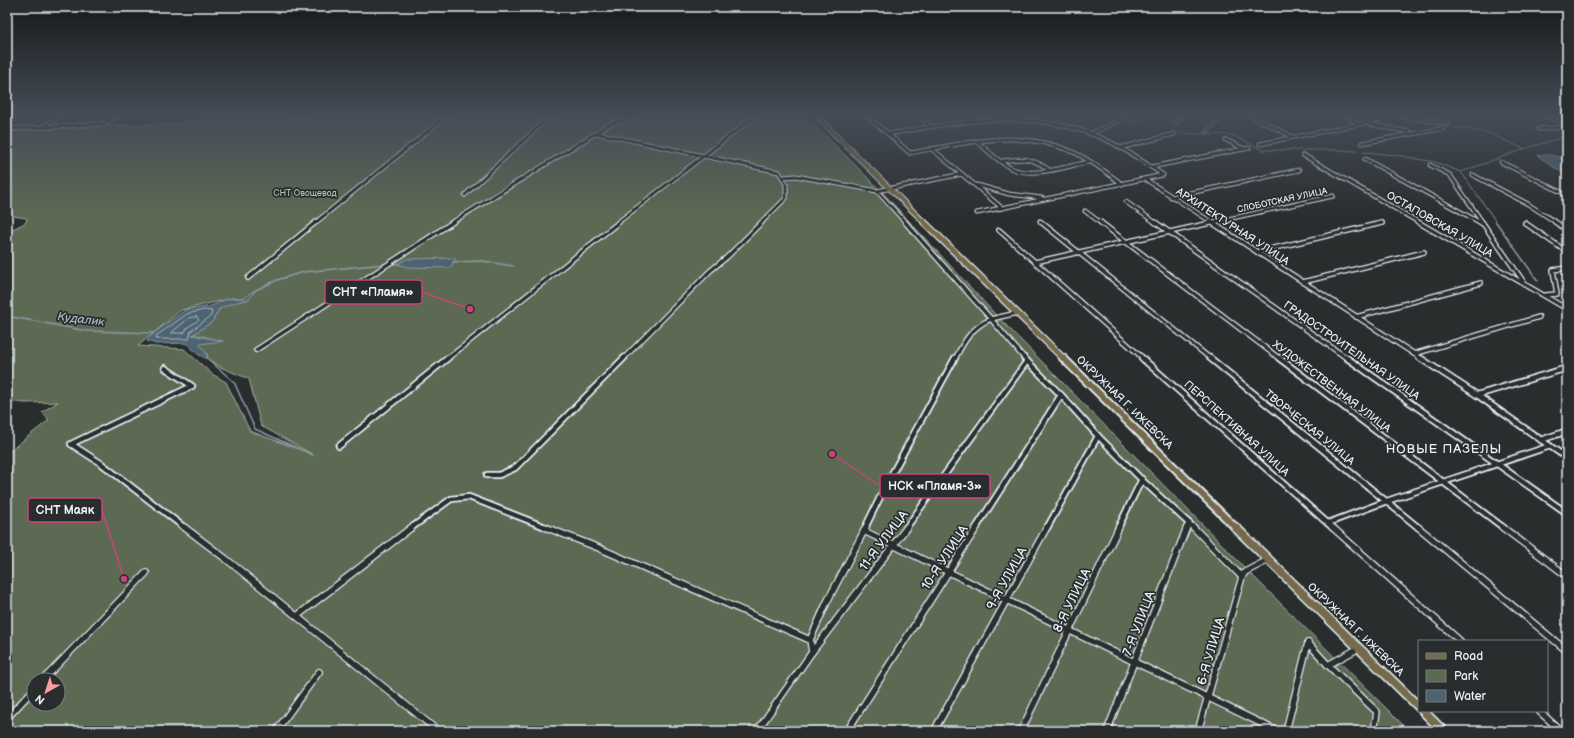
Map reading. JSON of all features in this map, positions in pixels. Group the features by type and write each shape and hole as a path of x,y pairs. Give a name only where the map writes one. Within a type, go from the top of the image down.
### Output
{"main road":[{"name":"ОКРУЖНАЯ Г. ИЖЕВСКА","path":"849,148 1418,706"},
{"path":"1424,712 1443,731"}],"street":[{"path":"248,278 407,148"},
{"path":"465,195 515,148"},
{"path":"256,350 437,232 571,148"},
{"path":"487,475 499,476 515,468 710,271 727,257 775,210 787,195 784,177 779,172 669,148"},
{"path":"339,446 589,245 715,148"},
{"path":"905,148 910,153 935,148"},
{"path":"986,148 1011,168 1021,171 1033,172 1090,162"},
{"path":"1063,148 1074,152 1122,184"},
{"path":"977,213 1163,176 1121,148"},
{"path":"932,149 1002,208"},
{"path":"1151,167 1244,149"},
{"name":"ОСТАПОВСКАЯ УЛИЦА","path":"1303,155 1546,295 1567,309"},
{"path":"1002,161 1029,158 1036,160 1048,169"},
{"path":"1365,159 1485,225"},
{"path":"1501,162 1567,195"},
{"path":"1430,165 1450,175 1524,283"},
{"path":"1172,197 1299,170"},
{"path":"784,177 796,176 876,191 962,174"},
{"path":"1473,175 1528,204 1567,230"},
{"name":"АРХИТЕКТУРНАЯ УЛИЦА","path":"1145,179 1477,395 1567,458"},
{"path":"974,184 1009,194 1047,199"},
{"path":"876,191 1027,361 1061,395 1098,436 1189,523 1242,577 1245,572 1269,560"},
{"name":"СЛОБОТСКАЯ УЛИЦА","path":"1035,262 1210,222 1333,196"},
{"name":"ГРАДОСТРОИТЕЛЬНАЯ УЛИЦА","path":"1126,202 1567,513"},
{"name":"ХУДОЖЕСТВЕННАЯ УЛИЦА","path":"1085,211 1567,576"},
{"name":"ТВОРЧЕСКАЯ УЛИЦА","path":"1040,221 1387,501 1567,651"},
{"path":"1256,252 1382,223"},
{"path":"1525,223 1567,252"},
{"name":"ПЕРСПЕКТИВНАЯ УЛИЦА","path":"999,230 1459,640"},
{"path":"1303,282 1424,252"},
{"path":"1546,295 1557,294 1553,270 1567,268"},
{"path":"1356,317 1481,283"},
{"path":"812,652 810,640 827,602 887,483 965,340 973,328 981,323 1017,312"},
{"path":"1414,354 1539,317"},
{"name":"11-Я УЛИЦА","path":"757,731 812,652 894,545 1027,361"},
{"path":"165,368 192,386 71,444 102,464 193,533 438,731"},
{"path":"1477,395 1567,368"},
{"name":"10-Я УЛИЦА","path":"847,731 1061,395"},
{"path":"1540,440 1567,431"},
{"name":"9-Я УЛИЦА","path":"934,731 1098,436"},
{"path":"1328,522 1550,446"},
{"name":"8-Я УЛИЦА","path":"1021,731 1068,630 1142,479"},
{"path":"297,616 421,520 451,499 468,497 599,548 810,640"},
{"name":"7-Я УЛИЦА","path":"1107,731 1189,523"},
{"path":"864,530 1208,699 1277,731"},
{"path":"51,672 146,572"},
{"name":"6-Я УЛИЦА","path":"1198,731 1242,577"},
{"path":"1286,731 1308,643 1328,665 1377,712 1374,731"},
{"path":"1328,665 1359,648"},
{"path":"276,731 318,672"},
{"path":"7,718 26,698"},
{"path":"1539,712 1561,731"}],"green space":[{"name":"СНТ Овощевод","path":"7,148 568,148 389,262 417,247 576,148 838,148 885,195 995,314 1253,576 1409,731 7,731 7,453 49,420 42,412 58,402 25,403 7,401 7,232 23,224 27,221 26,218 7,215","holes":["255,290 247,300 234,302 219,309 212,322 192,335 198,335 221,341 202,343 198,345 207,354 208,359 220,367 249,379 261,426 312,454 250,431 226,382 212,374 184,349 138,346 181,310 233,298 244,298"]}],"water":[{"path":"1538,155 1550,155 1565,158 1567,160 1567,174 1558,170"},
{"path":"456,258 450,268 408,267 398,264 407,259"},
{"path":"256,290 249,299 230,304 219,309 212,322 192,335 223,341 199,344 205,351 208,359 199,355 186,343 156,344 147,341 154,333 185,310 211,306 227,299 244,298"}],"waterway":[{"path":"1260,148 1263,150 1344,150 1396,155 1435,162 1461,172"},
{"path":"1461,172 1524,149"},
{"path":"1461,172 1497,223"},
{"path":"1496,222 1538,281"},
{"path":"453,262 483,261 513,266"},
{"path":"256,290 277,280 303,272 385,264"},
{"name":"Кудалик","path":"7,316 87,331 154,333"},
{"path":"208,359 234,382 255,429 313,455"}],"place":[{"name":"СНТ «Пламя»","path":"470,309"},
{"name":"НСК «Пламя-3»","path":"832,454"},
{"name":"СНТ Маяк","path":"124,579"}],"district":[{"name":"НОВЫЕ ПАЗЕЛЫ","path":"1444,448"}]}
